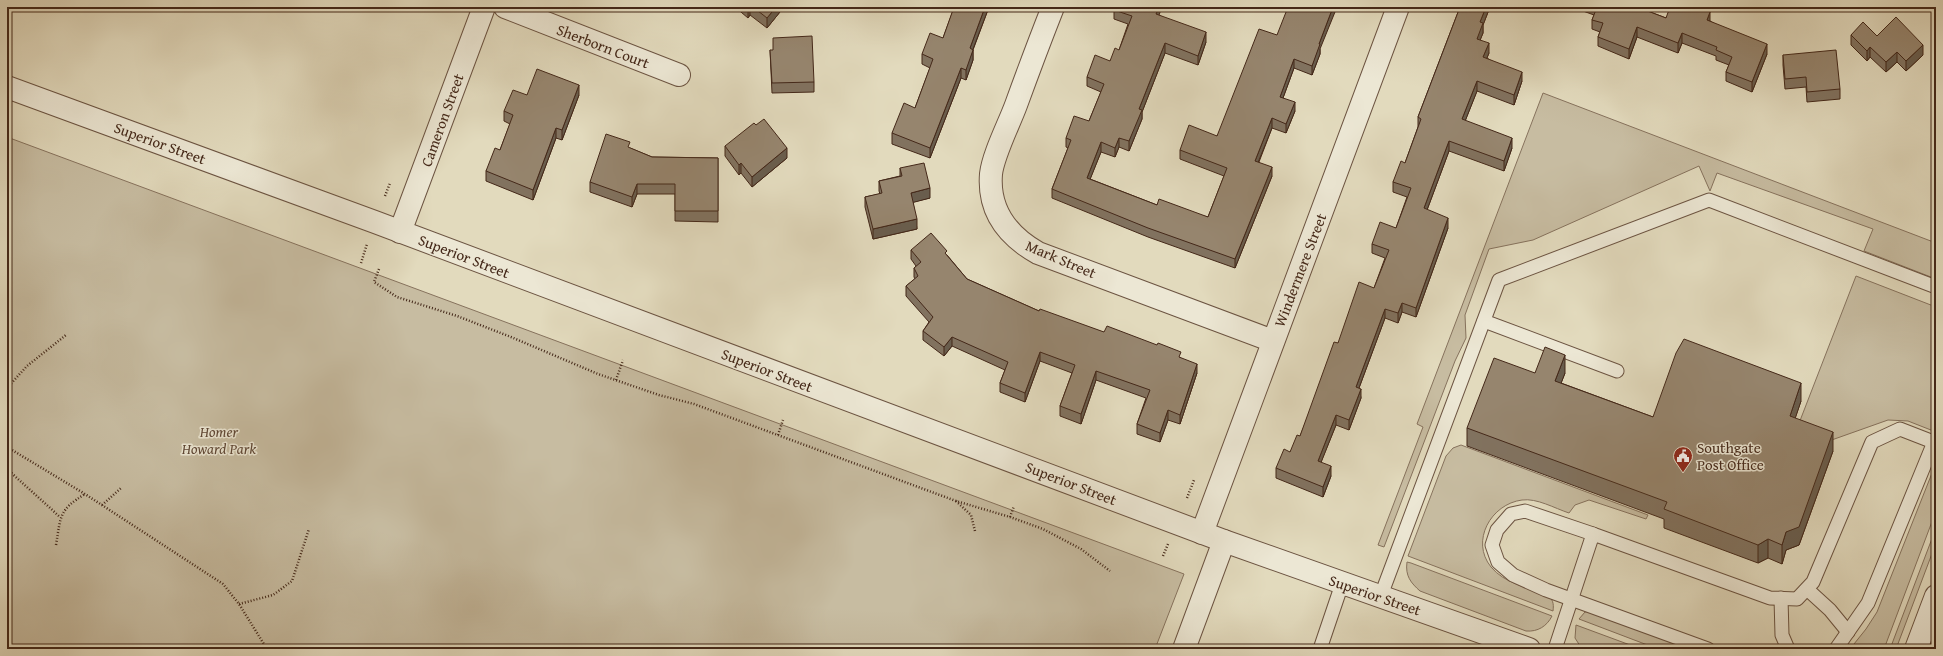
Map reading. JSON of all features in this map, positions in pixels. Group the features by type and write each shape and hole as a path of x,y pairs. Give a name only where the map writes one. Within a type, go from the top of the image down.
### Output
{"street":[{"name":"Cameron Street","path":"400,232 484,7"},
{"name":"Sherborn Court","path":"505,7 679,75"},
{"name":"Mark Street","path":"1053,7 991,174 997,212 1009,232 1022,244 1038,253 1273,341"},
{"name":"Windermere Street","path":"1202,533 1398,7"},
{"name":"Superior Street","path":"7,87 400,232 1202,533 1380,598 1529,649"},
{"path":"1184,649 1224,541"},
{"path":"1916,649 1936,596"}],"lane":[{"path":"1380,598 1499,280 1709,200 1936,287"},
{"path":"1484,321 1617,371"},
{"path":"1708,649 1546,590 1512,575 1498,562 1492,545 1497,530 1511,514 1525,511 1770,598 1797,599 1814,582 1872,442 1900,429 1935,442 1868,603 1836,649"},
{"path":"1555,649 1593,534"},
{"path":"1320,649 1342,584"},
{"path":"1807,589 1830,610 1848,632"},
{"path":"1781,598 1782,635 1788,649"}],"path":[{"path":"385,196 390,183"},
{"path":"362,263 368,243"},
{"path":"378,269 374,282 397,297 457,316 598,374 659,395 694,404 956,501 1010,517 1043,529 1081,549 1110,571"},
{"path":"7,388 27,366 66,335"},
{"path":"616,380 623,360"},
{"path":"778,435 783,420"},
{"path":"7,447 85,494 223,584 239,604 267,649"},
{"path":"7,469 60,517"},
{"path":"1187,498 1194,480"},
{"path":"102,505 121,488"},
{"path":"56,545 60,517 68,505 85,494"},
{"path":"956,501 971,515 975,531"},
{"path":"1010,517 1014,506"},
{"path":"239,604 273,595 292,581 309,528"}],"green space":[{"path":"1543,93 1936,243 1936,279 1864,251 1873,229 1717,173 1710,191 1699,166 1533,240 1489,249 1465,315 1466,338 1455,361 1384,547 1378,545 1423,427 1417,424"},
{"name":"Homer Howard Park","path":"7,137 1184,574 1155,649 7,649"},
{"path":"1856,276 1936,307 1936,432 1908,421 1888,420 1826,442 1796,431"},
{"path":"1461,445 1648,515 1646,519 1589,500 1575,505 1569,513 1534,500 1522,500 1501,508 1493,516 1483,535 1485,557 1491,567 1496,573 1509,581 1546,594 1552,601 1553,611 1408,556 1446,456 1453,448"},
{"path":"1936,463 1936,511 1884,649 1850,649 1877,612"},
{"path":"1936,528 1936,543 1896,649 1890,649"},
{"path":"1407,562 1552,616 1548,623 1542,628 1526,631 1420,591 1409,579"},
{"path":"1591,611 1701,649 1658,649 1579,619 1585,612"},
{"path":"1576,625 1641,649 1582,649 1575,638"}],"building":[{"path":"753,7 776,7 767,18"},
{"path":"954,7 985,7 970,48 973,50 966,70 961,68 930,148 892,133 904,103 915,108 933,59 922,54 930,33 943,38"},
{"path":"1115,7 1159,7 1156,14 1206,32 1198,56 1165,43 1139,109 1142,110 1129,141 1119,138 1115,148 1101,142 1087,178 1157,205 1159,199 1208,217 1227,168 1180,150 1189,125 1217,136 1259,29 1277,35 1288,7 1333,7 1312,66 1294,59 1280,97 1295,102 1286,124 1272,118 1255,161 1272,167 1235,259 1148,228 1052,189 1071,140 1066,138 1074,116 1089,121 1104,84 1087,77 1095,55 1110,61 1115,48 1119,50 1132,16 1114,10"},
{"path":"1460,7 1486,7 1480,22 1483,23 1477,39 1489,43 1483,57 1522,72 1514,95 1477,81 1462,119 1512,138 1504,161 1449,141 1424,208 1448,218 1416,308 1402,303 1398,313 1385,309 1356,387 1361,389 1349,420 1336,415 1318,461 1331,466 1323,487 1276,468 1284,449 1290,452 1297,435 1300,436 1334,342 1338,343 1359,282 1374,288 1389,250 1372,244 1380,222 1396,228 1411,188 1393,182 1401,161 1405,163 1421,119 1418,117"},
{"path":"1597,7 1637,7 1666,18 1670,7 1698,7 1710,12 1707,20 1767,44 1752,82 1726,72 1732,57 1716,50 1717,47 1682,33 1678,43 1637,27 1629,49 1598,37 1603,23 1592,20"},
{"path":"1896,17 1923,45 1906,61 1897,52 1886,62 1870,47 1867,51 1851,35 1863,22 1877,36"},
{"path":"812,36 814,82 772,83 770,50 773,50 773,38"},
{"path":"1836,50 1840,89 1807,92 1806,77 1785,79 1783,55"},
{"path":"537,69 579,85 562,130 556,128 533,190 486,171 495,148 500,150 513,115 504,111 513,90 527,95"},
{"path":"764,119 787,148 752,177 741,163 739,165 725,146 754,123 756,125"},
{"path":"606,134 630,142 628,147 652,157 718,158 718,211 675,211 675,184 637,184 632,197 590,182"},
{"path":"924,163 930,188 911,193 917,219 873,229 865,197 882,193 879,181 902,176 900,168"},
{"path":"931,233 947,251 945,253 967,279 1039,311 1040,309 1104,332 1107,326 1157,345 1158,343 1181,352 1179,357 1197,364 1180,415 1168,410 1160,433 1137,424 1150,390 1096,371 1081,414 1060,406 1075,365 1040,352 1025,393 1000,383 1008,362 952,337 944,347 923,331 933,317 906,286 918,276 914,268 921,262 911,250"},
{"name":"Southgate Post Office","path":"1684,339 1801,383 1790,416 1833,432 1799,527 1786,532 1782,545 1768,539 1758,545 1664,509 1667,502 1467,428 1494,358 1535,373 1545,347 1565,355 1555,381 1653,417 1676,353"}],"place":[{"name":"Southgate Post Office","path":"1683,473"}]}
